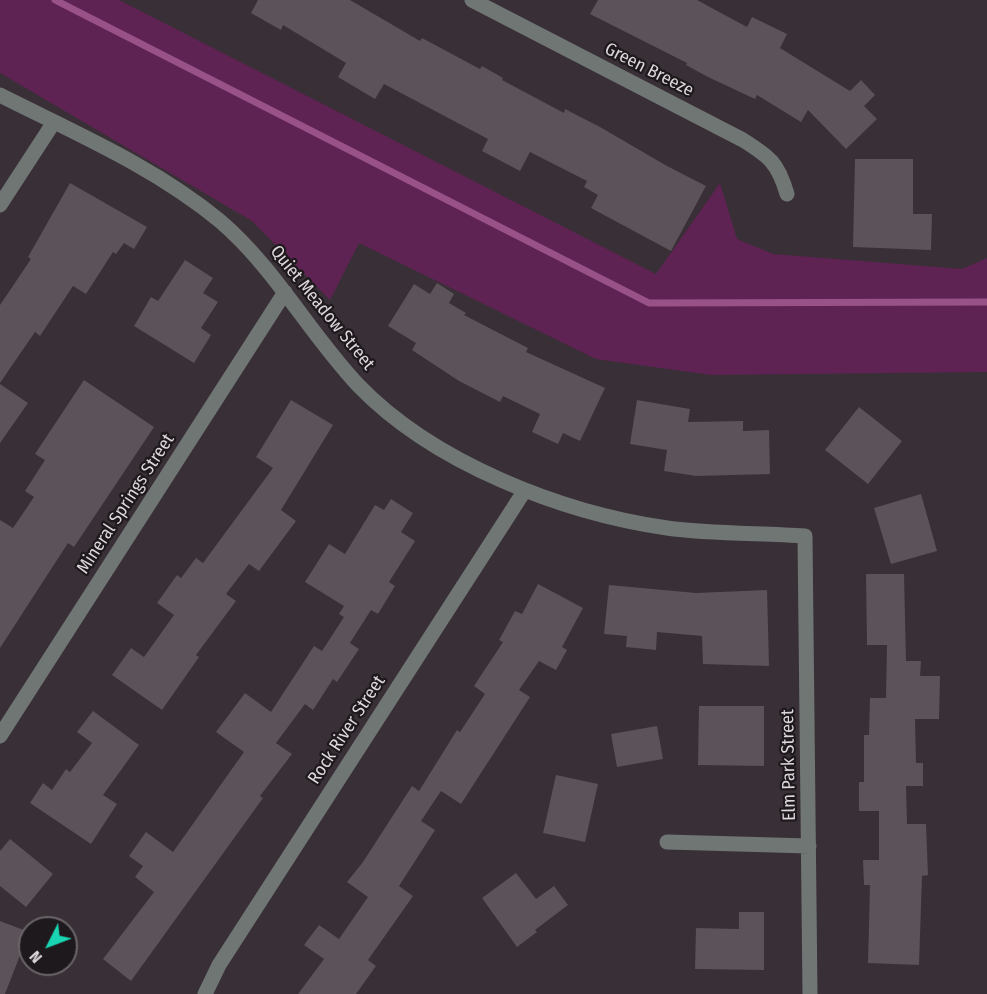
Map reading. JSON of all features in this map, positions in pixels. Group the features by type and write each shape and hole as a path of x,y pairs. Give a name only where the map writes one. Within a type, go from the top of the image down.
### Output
{"street":[{"name":"Green Breeze","path":"472,0 766,154 780,173 787,194"},
{"name":"Quiet Meadow Street","path":"0,95 144,169 193,201 246,245 270,271 326,348 360,387 396,419 462,462 525,490 601,514 667,528 805,536"},
{"path":"0,205 54,122"},
{"name":"Mineral Springs Street","path":"0,736 285,292"},
{"name":"Rock River Street","path":"205,994 219,965 525,490"},
{"name":"Elm Park Street","path":"805,536 810,994"},
{"path":"667,842 809,846"}],"shaded area":[{"path":"0,0 119,0 656,274 720,183 737,239 773,254 962,269 987,258 987,372 711,375 596,359 359,243 330,300 252,221 0,73"}],"building":[{"path":"258,0 350,0 420,41 422,38 480,69 482,66 503,78 502,80 564,113 565,109 600,127 706,186 671,251 591,208 598,195 584,187 587,181 530,152 520,171 482,151 488,139 384,84 375,99 338,77 346,63 283,25 281,30 251,13"},
{"path":"598,0 697,0 747,27 752,17 787,34 780,48 850,91 861,80 875,95 864,106 877,119 846,149 808,110 801,122 757,95 755,99 708,77 686,65 687,63 590,14"},
{"path":"855,159 913,159 913,214 932,214 931,250 853,247"},
{"path":"70,183 147,227 134,249 124,243 116,254 113,252 86,294 73,286 40,336 35,332 0,383 0,305 31,259 28,257"},
{"path":"185,260 213,278 203,293 218,302 201,328 211,335 194,363 134,326 151,297 158,301"},
{"path":"437,283 454,294 449,303 466,313 464,315 528,348 526,352 605,388 580,441 563,433 558,444 532,432 540,414 503,396 500,402 459,381 412,350 416,343 388,326 414,284 430,294"},
{"path":"84,380 154,427 74,547 68,543 0,648 0,520 13,528 34,497 25,491 45,460 35,454"},
{"path":"0,384 28,403 0,443"},
{"path":"291,400 333,425 281,510 296,521 259,571 249,564 226,594 236,601 196,655 199,657 162,710 112,675 131,648 144,657 174,615 157,603 177,575 181,578 196,558 203,563 273,468 256,457"},
{"path":"637,400 690,409 688,422 743,421 743,431 769,430 770,474 696,476 664,471 667,450 630,444"},
{"path":"859,407 902,441 868,484 825,450"},
{"path":"921,494 937,551 891,564 874,508"},
{"path":"391,499 413,513 401,532 415,541 389,582 395,586 378,614 371,610 350,643 359,649 337,682 333,679 313,710 305,704 276,743 292,754 260,796 263,798 131,981 103,959 154,892 135,877 143,866 129,856 146,832 173,852 244,752 216,732 245,693 271,712 314,646 322,651 344,617 339,614 344,606 305,582 329,544 345,554 375,505 384,510"},
{"path":"866,574 904,574 906,661 921,661 920,676 940,676 939,719 915,719 916,763 923,763 923,786 906,786 907,824 926,824 928,875 922,876 919,965 868,963 870,885 864,885 863,860 879,860 879,811 859,811 859,782 864,782 864,735 869,735 870,698 886,698 887,645 867,645"},
{"path":"538,584 583,608 562,647 567,650 556,670 539,661 519,690 530,697 461,804 441,791 421,821 435,830 399,886 413,896 368,960 376,966 356,994 298,994 324,959 304,945 319,925 339,939 368,897 347,882 363,862 412,786 419,791 457,730 460,732 485,694 474,686 503,642 499,640 515,611 522,614"},
{"path":"609,585 696,593 767,590 769,666 703,664 702,636 657,632 656,650 626,647 627,636 604,634"},
{"path":"699,706 764,706 764,766 698,765"},
{"path":"93,711 139,745 103,795 117,804 91,844 30,803 43,783 52,790 66,769 70,772 92,743 77,732"},
{"path":"657,726 663,759 617,767 611,734"},
{"path":"556,775 598,784 585,842 543,833"},
{"path":"10,839 53,874 26,907 0,886 0,851"},
{"path":"516,873 536,899 554,886 568,905 517,947 482,898"},
{"path":"739,912 764,912 764,970 695,969 696,928 739,929"},
{"path":"0,921 18,928 18,960 5,994 0,994"}],"waterway":[{"path":"55,0 649,303 987,302"}]}
